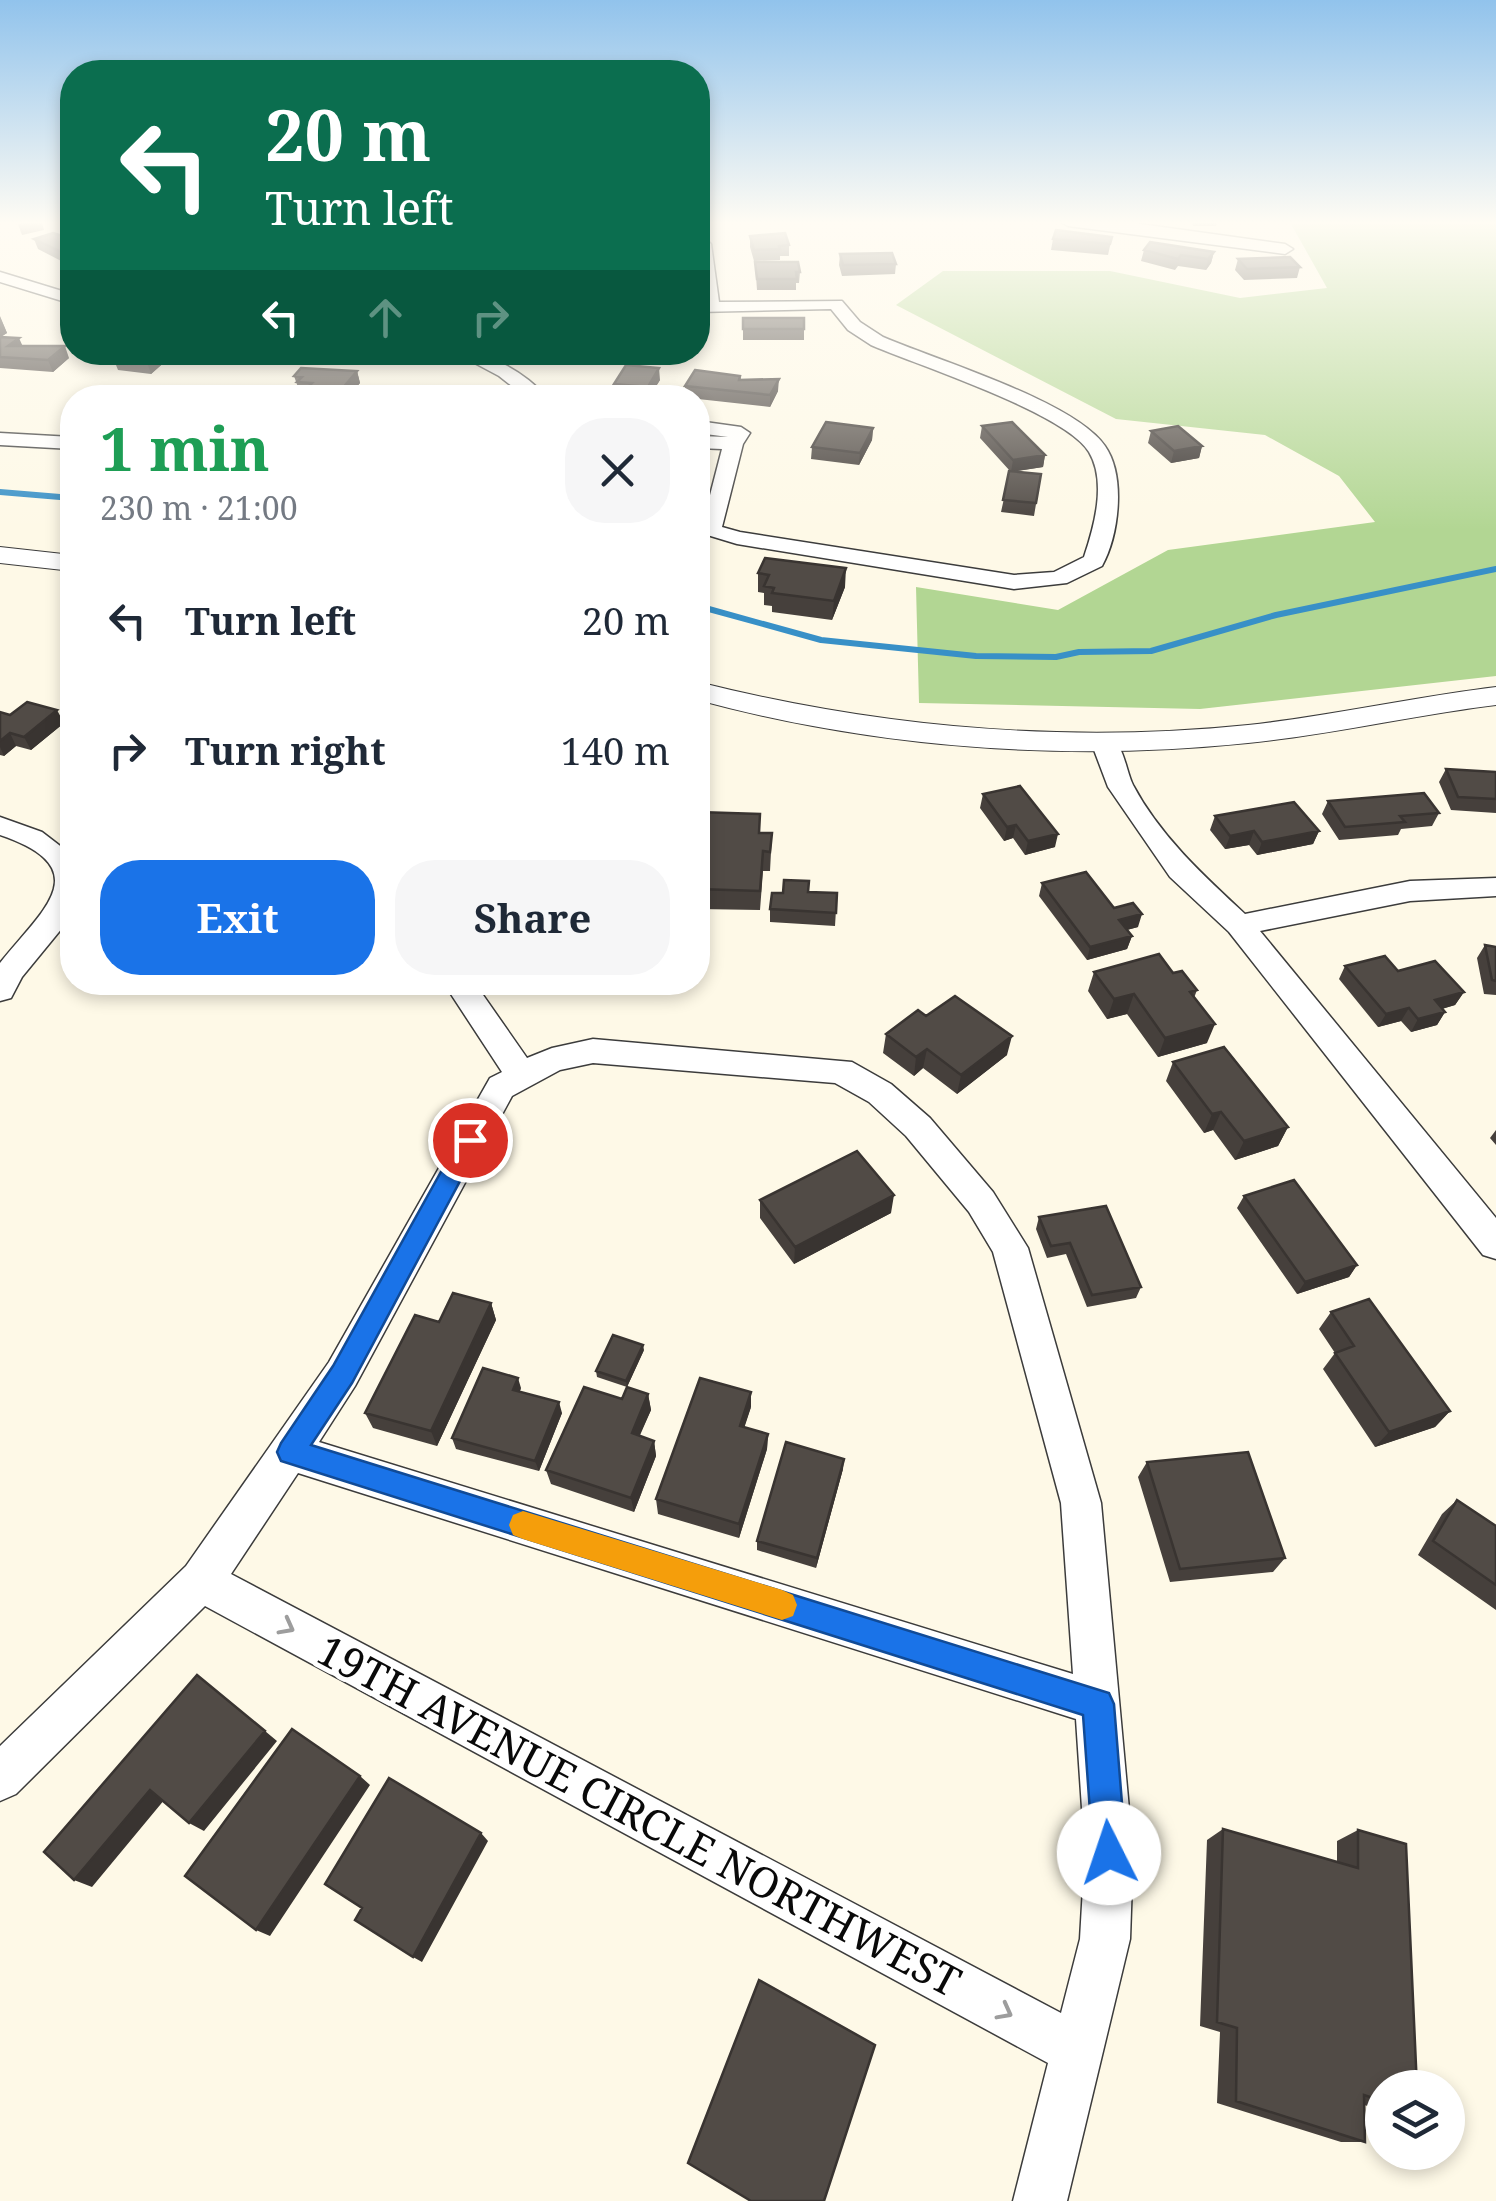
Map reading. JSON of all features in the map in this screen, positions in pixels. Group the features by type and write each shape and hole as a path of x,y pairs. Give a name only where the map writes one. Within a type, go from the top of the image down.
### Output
{"street":[{"path":"710,428 740,433 733,444 711,530 737,538 1014,582 1059,578 1094,560 1102,536 1106,478 1098,450 1091,441 1066,422 877,341 853,325"},
{"path":"491,365 522,385"},
{"path":"0,439 60,442"},
{"path":"710,443 733,444"},
{"path":"0,555 60,562"},
{"path":"710,694 802,717 1104,742 1247,734 1496,696"},
{"path":"1104,742 1134,810 1180,870 1239,925 1496,1244"},
{"path":"0,826 50,846 60,855"},
{"path":"1239,925 1410,891 1496,887"},
{"path":"0,990 20,957 60,915"},
{"path":"467,995 521,1074"},
{"path":"0,1778 200,1581 342,1374 501,1088 552,1060 593,1051 841,1072 880,1094 918,1127 982,1202 1010,1248 1081,1502 1109,1853 1105,1940 1040,2201"},
{"path":"290,1452 1098,1704"},
{"name":"19TH AVENUE CIRCLE NORTHWEST","path":"200,1581 1077,2050"}],"green space":[{"path":"934,325 1496,325 1496,676 1200,709 919,703 916,587 1058,610 1168,550 1375,522 1339,476 1265,435 1116,419"}],"building":[{"path":"743,325 804,325 804,329 743,329"},
{"path":"0,337 19,338 8,346 60,346 48,360 0,357"},
{"path":"626,365 659,368 649,385 614,384"},
{"path":"301,368 357,371 345,385 310,385 297,382 302,377 294,376"},
{"path":"695,370 740,376 739,380 779,379 770,395 686,385"},
{"path":"826,422 873,428 860,453 812,447"},
{"path":"1012,422 1045,455 1013,460 982,426"},
{"path":"1178,426 1202,446 1174,451 1151,431"},
{"path":"1009,471 1041,474 1036,503 1003,500"},
{"path":"765,558 846,568 834,601 772,593 774,588 764,586 769,575 758,573"},
{"path":"27,702 57,710 24,737 10,733 0,741 0,712 10,715"},
{"path":"1446,769 1496,772 1496,799 1458,797"},
{"path":"1020,786 1058,834 1028,841 1016,825 1007,827 983,794"},
{"path":"1424,793 1439,813 1400,816 1405,822 1345,827 1328,801"},
{"path":"1294,802 1319,831 1262,842 1254,831 1230,836 1215,816"},
{"path":"710,812 760,814 759,833 772,833 770,852 763,851 760,891 710,889"},
{"path":"1086,872 1114,908 1133,903 1142,914 1119,920 1132,936 1090,947 1042,883"},
{"path":"784,880 809,881 808,892 837,893 836,913 770,909 772,893 783,893"},
{"path":"1485,945 1496,947 1496,981 1492,980"},
{"path":"1159,954 1173,973 1182,971 1197,990 1190,992 1215,1024 1165,1038 1134,994 1114,999 1094,972"},
{"path":"1385,956 1398,971 1435,961 1464,992 1435,1000 1445,1012 1418,1019 1409,1008 1386,1014 1345,966"},
{"path":"955,996 1012,1036 961,1075 927,1049 916,1057 886,1034 918,1010 926,1016"},
{"path":"1224,1047 1288,1127 1244,1141 1221,1112 1212,1114 1173,1062"},
{"path":"857,1151 894,1195 795,1247 760,1200"},
{"path":"1294,1180 1357,1265 1305,1282 1244,1196"},
{"path":"1106,1206 1141,1287 1092,1295 1070,1243 1051,1246 1039,1217"},
{"path":"453,1293 491,1303 431,1431 365,1413 415,1315 439,1322"},
{"path":"1369,1299 1450,1411 1389,1432 1335,1353 1354,1346 1331,1312"},
{"path":"613,1335 643,1345 626,1381 596,1371"},
{"path":"483,1368 518,1378 513,1390 559,1402 535,1461 452,1438"},
{"path":"700,1378 751,1392 740,1426 768,1434 739,1524 656,1499"},
{"path":"584,1387 622,1399 627,1387 648,1394 632,1433 654,1441 631,1498 546,1470"},
{"path":"786,1442 844,1459 817,1558 757,1541"},
{"path":"1248,1452 1285,1558 1180,1569 1147,1462"},
{"path":"1457,1500 1496,1526 1496,1585 1433,1541"},
{"path":"197,1675 265,1731 189,1823 150,1790 74,1880 44,1852"},
{"path":"292,1729 360,1776 256,1930 185,1876"},
{"path":"389,1778 481,1833 413,1957 355,1920 362,1908 325,1884"},
{"path":"1223,1829 1358,1868 1358,1830 1406,1844 1416,2070 1365,2070 1365,2142 1236,2101 1237,2028 1217,2022"},
{"path":"759,1980 875,2045 824,2201 751,2201 688,2163"}],"waterway":[{"path":"0,492 60,497"},
{"path":"710,609 821,640 976,656 1056,657 1079,652 1151,651 1276,615 1496,569"}],"slow traffic":[{"path":"523,1525 782,1605"}],"route":[{"path":"470,1140 342,1374 290,1452 1098,1704 1109,1853"}]}
